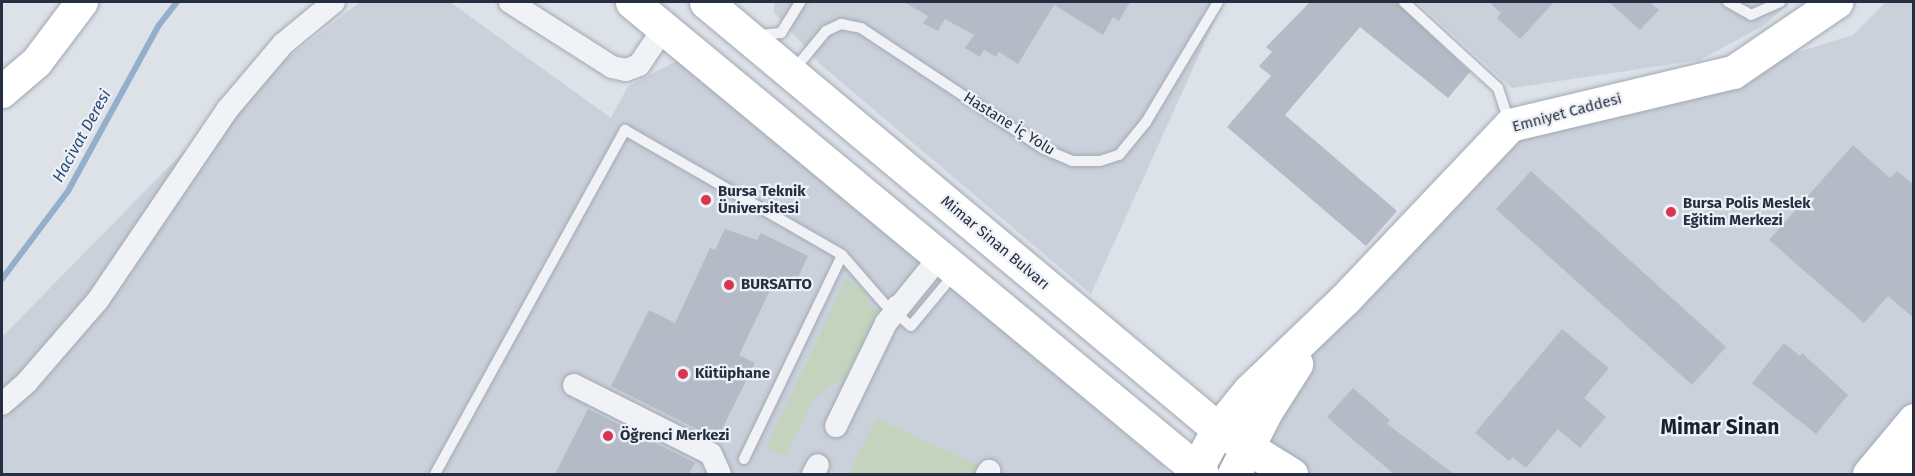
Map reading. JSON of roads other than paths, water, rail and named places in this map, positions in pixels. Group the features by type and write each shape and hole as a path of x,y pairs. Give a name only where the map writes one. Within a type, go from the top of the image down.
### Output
{"main road":[{"path":"2,92 37,62 82,2"},
{"path":"632,2 662,15 761,80 781,81 791,73"},
{"name":"Mimar Sinan Bulvarı","path":"706,2 1218,429 1240,461 1291,474"},
{"name":"Emniyet Caddesi","path":"1345,298 1510,125 1733,72 1832,3"},
{"path":"662,15 941,262 1197,473 1218,429 1249,391 1345,298"},
{"path":"1240,461 1296,363 1345,298"},
{"path":"1869,474 1914,420"},
{"path":"1906,474 1914,465"}],"street":[{"path":"2,404 27,382 98,300 227,110 283,45 334,2"},
{"path":"510,2 612,67 626,70 639,65 662,15"},
{"path":"836,426 891,310 941,262"},
{"path":"573,385 711,454 720,474"}],"lane":[{"path":"745,34 781,33 800,2"},
{"name":"Hastane İç Yolu","path":"791,73 826,31 841,24 861,28 1044,149 1072,161 1100,161 1119,155 1146,122 1218,2"},
{"path":"1404,2 1498,88 1510,125"},
{"path":"1728,2 1751,15 1780,2"},
{"path":"435,474 625,130 842,255 891,310"},
{"path":"744,459 842,255"}],"waterway":[{"name":"Hacivat Deresi","path":"2,279 68,191 159,25 177,2"}],"place":[{"name":"Bursa Teknik Üniversitesi","path":"706,200"},
{"name":"Bursa Polis Meslek Eğitim Merkezi","path":"1671,212"},
{"name":"BURSATTO","path":"729,285"},
{"name":"Kütüphane","path":"683,374"},
{"name":"Öğrenci Merkezi","path":"608,436"}],"district":[{"name":"Mimar Sinan","path":"1720,427"}]}
